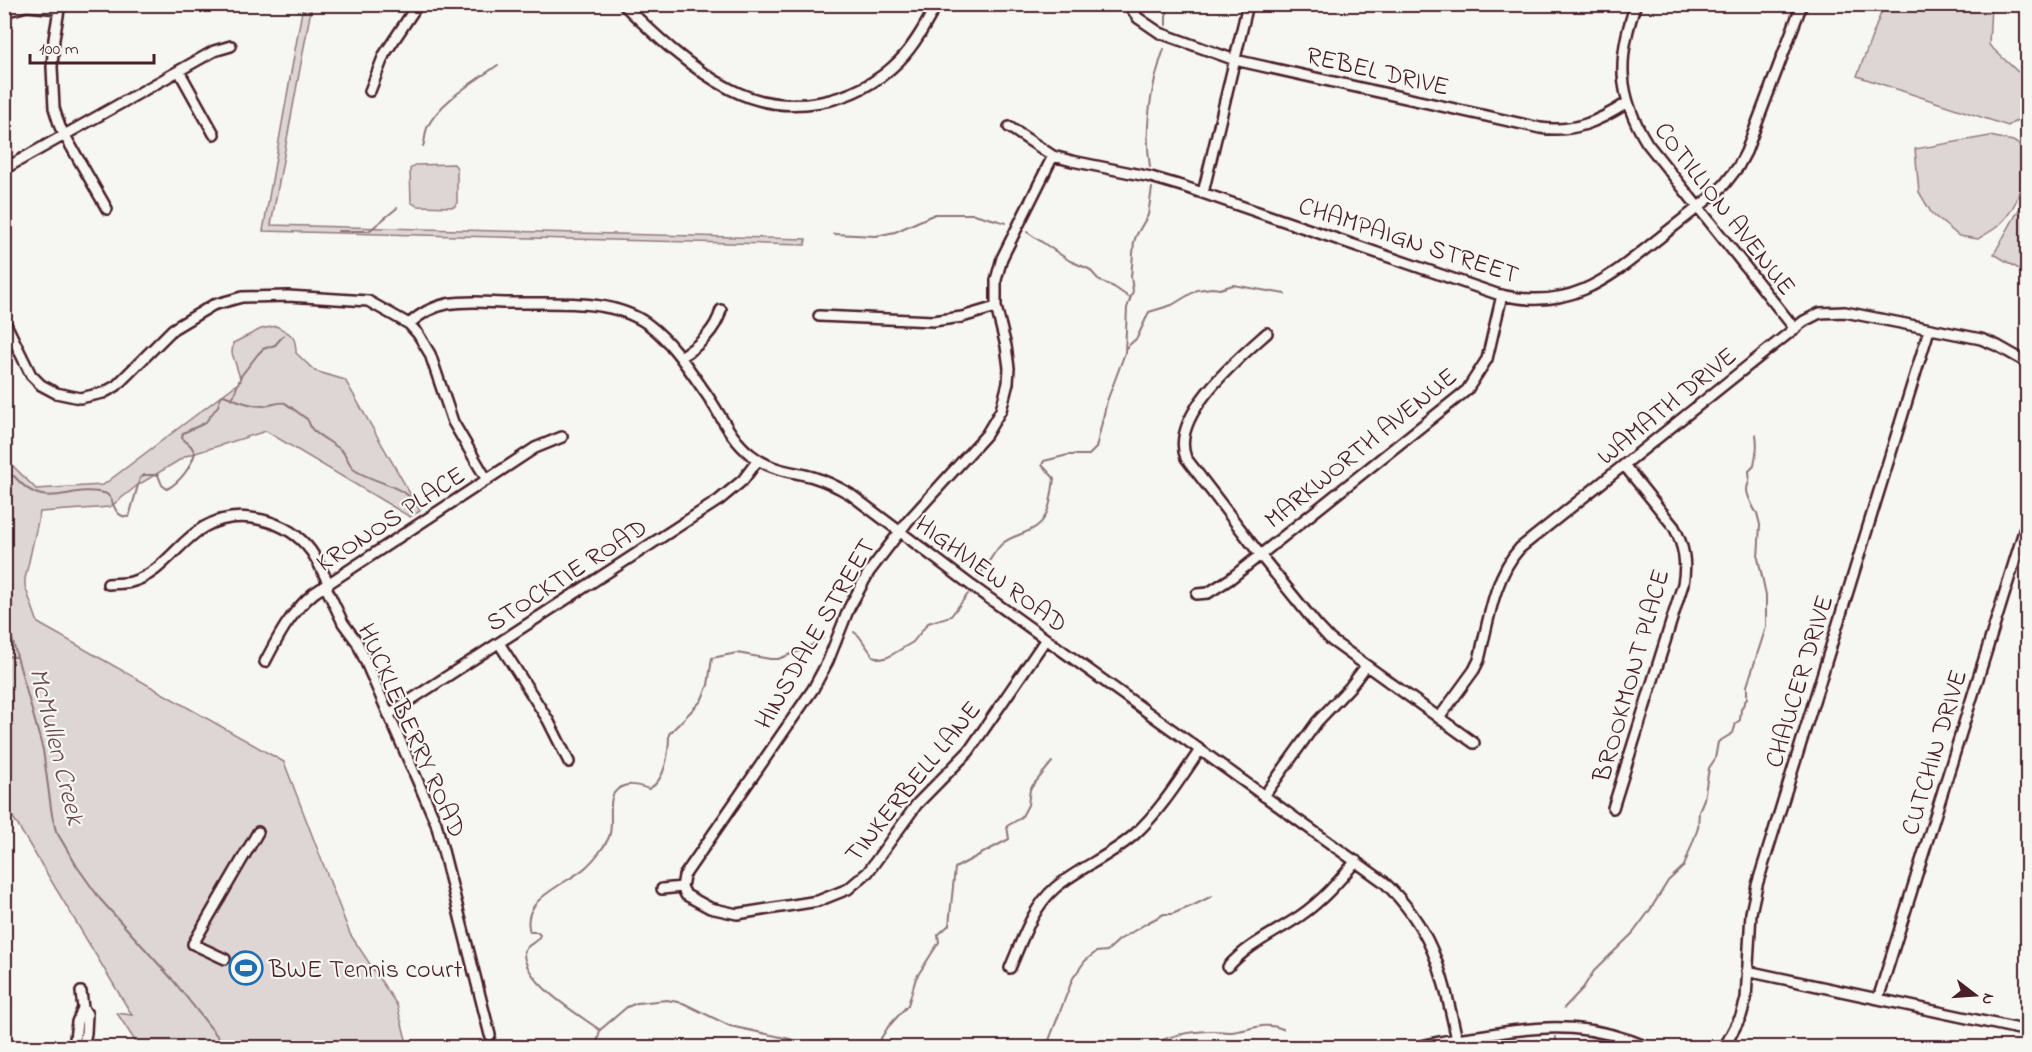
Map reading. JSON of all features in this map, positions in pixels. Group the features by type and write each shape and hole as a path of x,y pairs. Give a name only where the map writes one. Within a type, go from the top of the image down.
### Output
{"street":[{"path":"370,91 384,55 418,4"},
{"path":"623,4 663,44 730,89 759,100 804,105 841,98 886,73 907,53 937,4"},
{"name":"REBEL DRIVE","path":"1128,4 1138,18 1160,33 1235,60 1548,129 1564,130 1586,125 1608,116 1627,103"},
{"path":"1203,193 1248,4"},
{"name":"COTILLION AVENUE","path":"1636,4 1625,36 1622,71 1627,103 1638,128 1647,143 1795,329"},
{"name":"CHAMPAIGN STREET","path":"1009,127 1053,156 1151,177 1203,193 1502,295 1545,299 1586,289 1618,271 1724,185 1746,152 1802,4"},
{"path":"4,12 27,6 60,7 54,39 53,100 60,127 107,208"},
{"path":"4,169 214,51 231,46"},
{"path":"179,71 214,134"},
{"name":"HINSDALE STREET","path":"682,887 684,876 813,689 831,654 857,592 869,572 900,531 986,435 1001,410 1007,389 1009,368 996,307 996,280 1002,258 1053,156"},
{"name":"MARKWORTH AVENUE","path":"1197,594 1216,589 1261,556 1467,390 1487,359 1502,295"},
{"path":"4,320 31,375 41,385 56,393 80,398 103,393 116,386 172,329 213,305 242,297 288,296 368,301 409,324 430,354 453,422 487,480"},
{"name":"HIGHVIEW ROAD","path":"409,324 431,307 455,303 597,305 623,311 650,325 680,357 744,450 777,470 836,485 850,494 1046,639 1384,882 1398,895 1423,929 1440,968 1458,1043"},
{"path":"819,316 933,321 962,317 996,307"},
{"path":"680,357 704,339 716,325 721,310"},
{"name":"WAMATH DRIVE","path":"1439,718 1479,660 1502,574 1510,558 1814,315 1833,311 1845,312 1987,341 2028,363"},
{"name":"CHAUCER DRIVE","path":"1724,1047 1743,1011 1751,913 1757,885 1929,330"},
{"path":"1267,333 1226,370 1210,389 1184,432 1182,441 1188,462 1316,624 1339,647 1474,743"},
{"name":"KRONOS PLACE","path":"265,662 298,606 327,584 536,448 562,436"},
{"name":"STOCKTIE ROAD","path":"389,714 719,500 743,480 758,460"},
{"name":"BROOKMONT PLACE","path":"1613,808 1685,572 1680,538 1624,465"},
{"name":"HUCKLEBERRY ROAD","path":"108,584 131,582 151,572 187,539 204,527 219,521 242,518 267,521 288,530 312,552 343,623 357,642 436,823 490,1035"},
{"name":"CUTCHIN DRIVE","path":"1878,999 2028,518"},
{"name":"TINKERBELL LANE","path":"682,887 686,895 710,908 737,914 818,901 848,889 868,872 917,804 969,751 1046,639"},
{"path":"499,643 548,720 568,762"},
{"path":"1264,796 1317,722 1366,666"},
{"path":"1010,968 1030,922 1048,896 1071,877 1136,833 1166,798 1200,750"},
{"path":"225,958 193,944 258,832"},
{"path":"1228,967 1252,945 1313,906 1329,892 1356,861"},
{"path":"662,889 682,887"},
{"path":"1747,971 2028,1031"},
{"path":"81,992 83,1008 87,1014 87,1033 83,1047"},
{"path":"74,1047 77,1023 83,1008"},
{"path":"1415,1047 1458,1043 1529,1027 1551,1026 1600,1032 1650,1047"},
{"path":"2025,1047 2028,1041"}],"shaded area":[{"path":"312,4 271,225 806,239 805,245 263,231 303,5"},
{"path":"1884,5 1991,5 1989,45 2018,72 2027,75 2027,114 2008,126 1857,76"},
{"path":"1990,136 2013,141 2026,149 2020,191 2012,210 1996,228 1978,239 1959,236 1932,214 1919,192 1915,149"},
{"path":"454,164 457,168 457,203 454,207 417,206 411,202 410,169 415,165"},
{"path":"2027,195 2027,274 1994,254"},
{"path":"276,326 292,336 296,353 315,371 345,380 420,511 410,517 266,431 186,456 138,485 110,507 40,512 25,586 38,623 284,762 350,934 397,1005 408,1047 139,1047 117,1013 132,1015 5,804 5,458 36,489 103,485 241,381 232,353 233,343 261,329"}],"waterway":[{"path":"1166,25 1170,4"},
{"path":"1150,167 1148,122 1155,78 1164,49"},
{"path":"423,146 427,128 440,109 458,93 498,65"},
{"path":"978,577 1003,543 1033,529 1045,517 1050,504 1054,478 1042,465 1044,461 1068,455 1089,455 1096,448 1107,401 1125,353 1127,308 1133,291 1131,277 1134,242 1148,215 1152,188"},
{"path":"338,231 369,231 397,208"},
{"path":"834,234 876,236 895,232 935,214 974,214 1006,223"},
{"path":"1027,232 1070,261 1089,269 1100,281 1130,298"},
{"path":"1126,348 1137,338 1149,312 1172,305 1197,290 1220,289 1233,285 1285,294"},
{"path":"233,397 241,376 258,354 263,349 275,345 284,335"},
{"path":"4,476 14,476 26,487 47,496 91,491 104,493 108,495 119,514 129,517 140,478 144,475 158,475 162,485 167,489 184,474 195,453 182,438 183,433 205,423 218,406 221,396 224,395 258,406 285,403 307,419 313,430 341,450 354,469 409,496"},
{"path":"1564,1008 1583,988 1594,971 1633,933 1668,881 1684,866 1698,828 1699,811 1718,742 1733,733 1736,723 1740,720 1741,709 1747,698 1747,686 1766,627 1766,595 1758,558 1760,525 1747,490 1749,471 1754,466 1756,454 1756,434"},
{"path":"854,632 873,656 881,659 888,657 913,642 928,623 951,616 968,594"},
{"name":"McMullen Creek","path":"4,610 43,750 56,831 100,899 172,979 218,1037 232,1048"},
{"path":"600,1030 553,996 532,974 526,963 524,951 540,935 537,932 530,932 529,920 532,910 547,893 586,867 602,849 609,837 611,801 615,792 627,785 649,789 655,785 663,772 669,734 701,701 708,685 712,658 737,653 778,659 805,649 823,638"},
{"path":"4,656 16,657"},
{"path":"875,1048 888,1027 908,1005 916,978 939,942 938,935 949,925 955,868 1009,839 1007,826 1021,818 1028,805 1030,789 1052,762"},
{"path":"1046,1048 1073,978 1085,961 1096,952 1107,951 1119,940 1164,914 1172,914 1212,896"},
{"name":"McMullen Creek","path":"596,1048 600,1030 627,1007 637,1003 667,1000 683,1003 730,1026 790,1039 807,1048"},
{"path":"1149,1048 1162,1040 1188,1033 1232,1032 1264,1026 1283,1029"},
{"path":"1555,1048 1556,1037"}],"place":[{"name":"BWE Tennis court","path":"246,968"}]}
